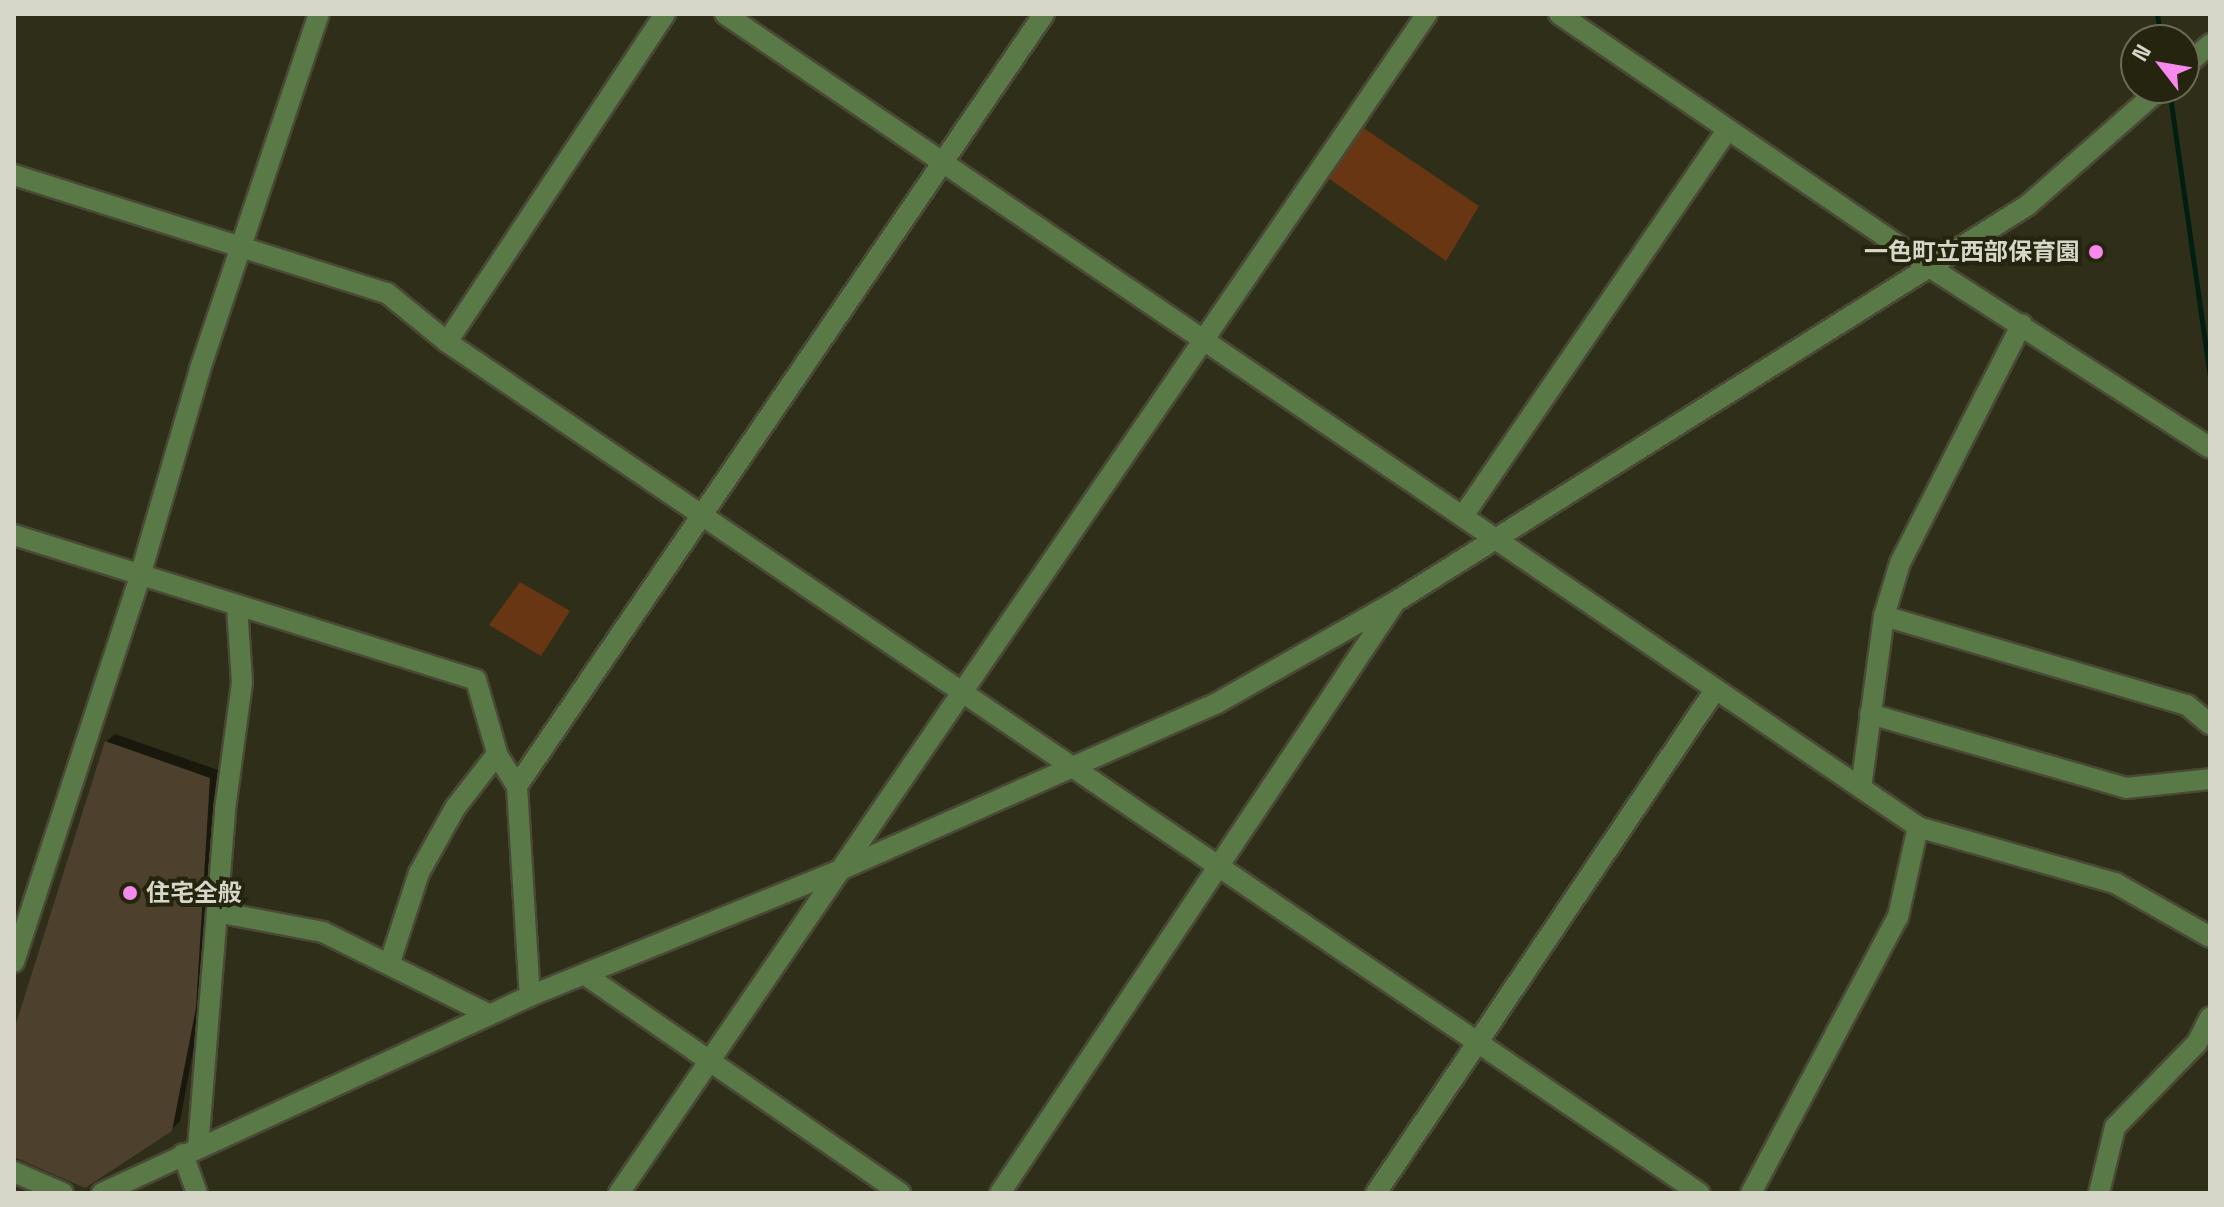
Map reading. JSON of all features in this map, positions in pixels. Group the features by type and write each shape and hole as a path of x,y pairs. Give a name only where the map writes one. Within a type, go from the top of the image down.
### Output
{"street":[{"path":"14,962 319,14"},
{"path":"447,342 665,14"},
{"path":"725,14 1918,827 2115,883 2210,937"},
{"path":"517,786 1044,14"},
{"path":"619,1193 958,692 1427,14"},
{"path":"1559,14 1931,268 2210,448"},
{"path":"102,1193 530,996 587,976 840,870 1217,703 1395,602 1931,268 2028,205 2143,104"},
{"path":"1463,516 1727,131"},
{"path":"14,175 387,293 447,342 1699,1193"},
{"path":"1861,788 1884,616 1900,563 2022,324"},
{"path":"14,535 476,680 497,754 517,786 530,996"},
{"path":"1000,1193 1222,867 1395,602"},
{"path":"197,1193 191,1151 242,682 237,607"},
{"path":"1884,616 2187,705 2210,724"},
{"path":"1376,1193 1715,690"},
{"path":"1870,714 2126,788 2210,779"},
{"path":"390,962 419,873 455,808 497,754"},
{"path":"1751,1193 1898,917 1918,827"},
{"path":"217,912 323,932 390,962 490,1015"},
{"path":"587,976 707,1063 900,1193"},
{"path":"2099,1193 2115,1127 2197,1043 2210,1017"},
{"path":"14,1172 63,1193"}],"shaded area":[{"path":"1359,125 1479,206 1446,261 1324,175"},
{"path":"520,582 570,611 541,656 489,625"}],"building":[{"name":"住宅全般","path":"105,741 210,778 196,1008 172,1131 85,1188 14,1157 14,1030"}],"waterway":[{"path":"2157,14 2159,24"},
{"path":"2171,104 2210,377"}],"place":[{"name":"一色町立西部保育園","path":"2096,252"},
{"name":"住宅全般","path":"130,893"}]}
